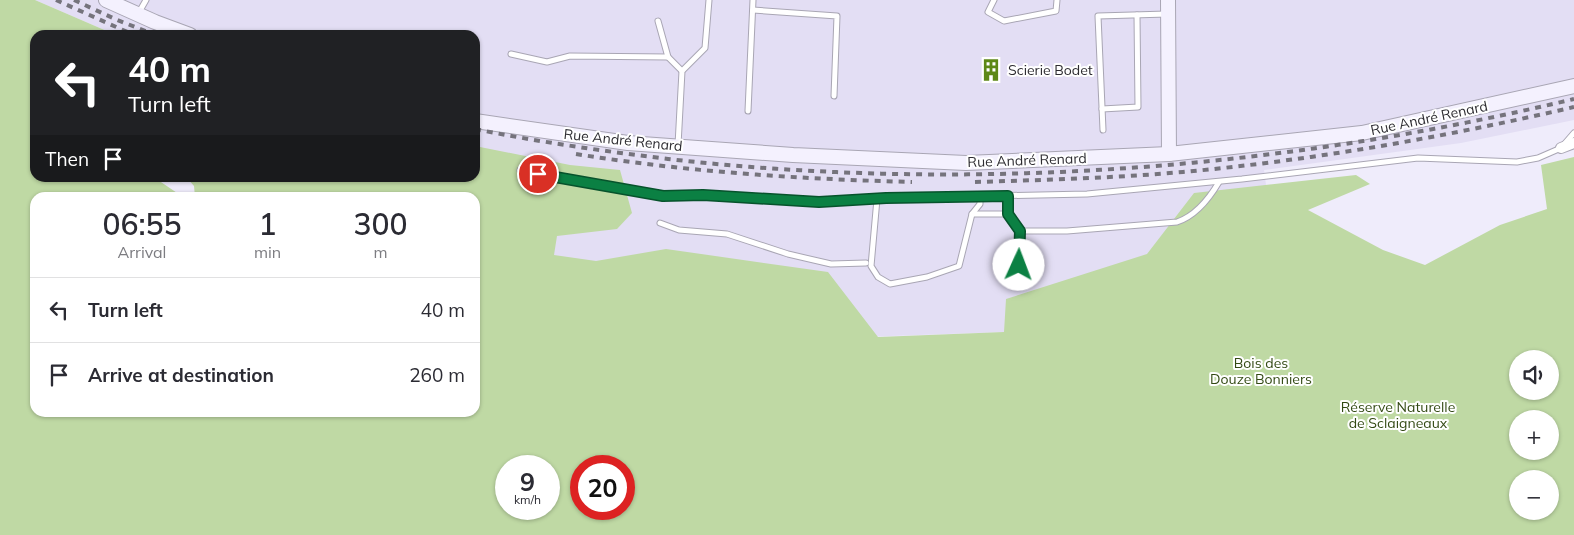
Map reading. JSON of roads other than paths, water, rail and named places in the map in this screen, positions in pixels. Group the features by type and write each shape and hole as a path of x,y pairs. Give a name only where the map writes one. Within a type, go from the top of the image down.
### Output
{"street":[{"path":"106,0 177,30"},
{"path":"1168,0 1169,154"},
{"name":"Rue André Renard","path":"480,122 628,143 793,155 966,163 1169,154 1362,133 1574,86"},
{"path":"1560,148 1574,143"}],"lane":[{"path":"138,15 146,0"},
{"path":"678,146 682,71 705,48 709,0"},
{"path":"748,111 753,0"},
{"path":"994,0 988,12 1004,21 1056,11 1057,0"},
{"path":"753,10 838,16 834,96"},
{"path":"1103,130 1098,16 1168,14"},
{"path":"1102,109 1138,107 1137,15"},
{"path":"658,20 668,57 682,71"},
{"path":"511,54 548,62 570,56 668,57"},
{"path":"520,170 663,196 703,195 819,202 1086,194 1218,182 1418,158 1517,162 1538,158 1560,148 1574,134"},
{"path":"1020,231 1067,231 1177,222 1188,218 1200,207 1215,189 1218,182"},
{"path":"877,199 871,266 878,276 890,284 927,277 959,266 972,214 980,204 980,196"},
{"path":"1008,196 1008,214 1020,231 1019,265"},
{"path":"972,214 1008,214"},
{"path":"660,223 679,230 727,234 788,254 831,264 866,263"}],"railway":[{"path":"56,0 123,30"},
{"path":"74,0 142,30"},
{"path":"480,130 644,156 781,169 895,174 1009,174 1123,168 1237,158 1350,143 1462,123 1574,99"},
{"path":"975,182 1157,174 1281,161 1428,138 1574,107"},
{"path":"576,154 660,166 744,174 912,182"}],"place":[{"name":"Scierie Bodet","path":"991,70"}],"park label":[{"name":"Bois des Douze Bonniers","path":"1261,372"},
{"name":"Réserve Naturelle de Sclaigneaux","path":"1398,416"}]}
